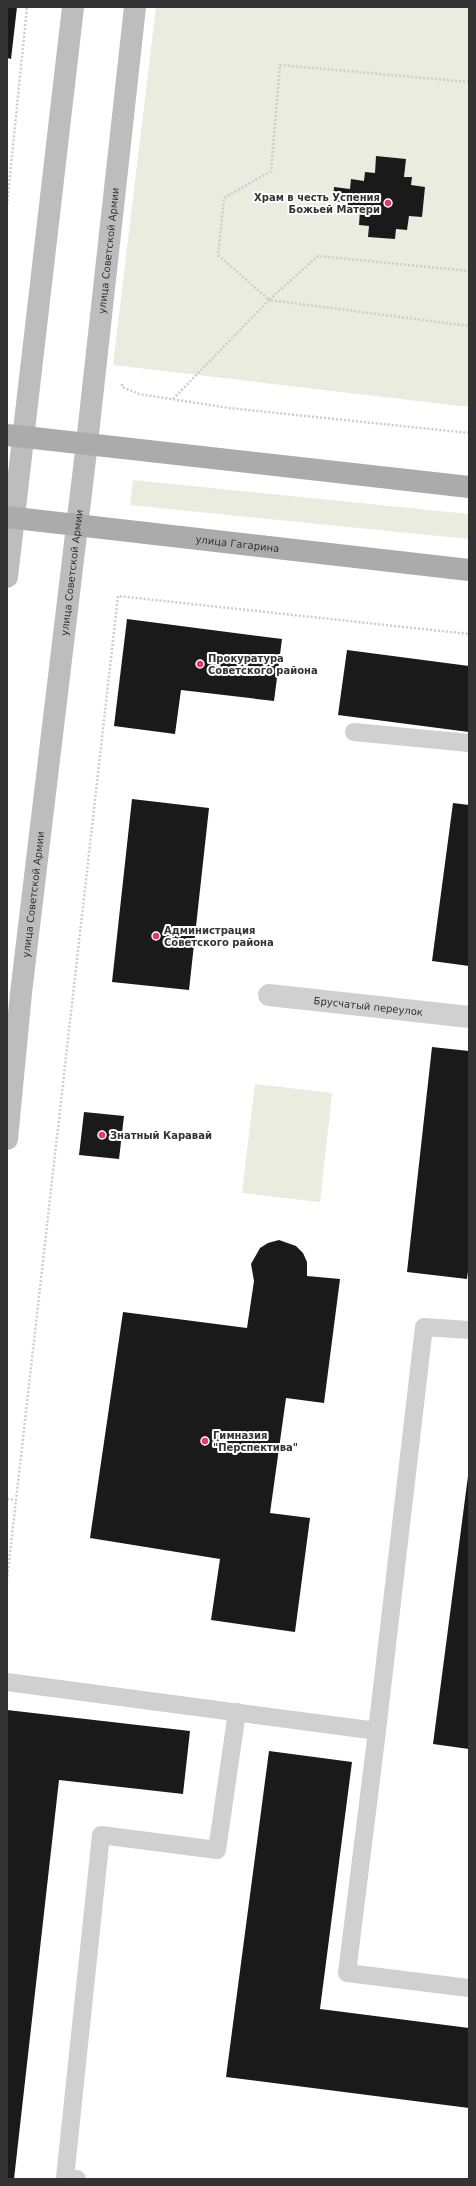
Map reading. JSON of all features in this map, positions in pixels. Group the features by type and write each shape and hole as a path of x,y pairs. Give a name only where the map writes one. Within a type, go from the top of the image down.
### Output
{"main road":[{"path":"7,577 15,436 73,7"},
{"name":"улица Советской Армии","path":"7,1139 21,993 76,525 88,443 135,7"},
{"path":"15,436 88,443 469,488"},
{"name":"улица Гагарина","path":"10,517 469,570"}],"street":[{"name":"Брусчатый переулок","path":"269,995 469,1017"}],"lane":[{"path":"354,732 469,743"},
{"path":"469,1330 424,1326 378,1731 347,1973 469,1988"},
{"path":"7,1682 378,1731"},
{"path":"77,2179 65,2178 100,1836 217,1850 237,1712"}],"path":[{"path":"7,205 27,7"},
{"path":"469,82 280,65 271,172 224,198 218,255 269,300 469,326"},
{"path":"173,399 269,300 318,256 469,271"},
{"path":"122,387 139,394 229,408 469,433"},
{"path":"7,1580 118,596 469,634"},
{"path":"7,1499 16,1500"}],"shaded area":[{"path":"156,7 469,7 469,407 113,365"},
{"path":"133,480 469,514 469,539 130,505"},
{"path":"255,1084 332,1093 320,1202 242,1193"}],"building":[{"path":"7,7 17,7 11,59 7,58"},
{"path":"376,156 406,159 404,177 412,177 411,185 425,187 422,217 409,216 407,230 396,229 395,239 368,237 369,226 359,225 360,211 347,209 348,203 333,201 334,187 350,189 351,179 364,181 365,172 375,173"},
{"name":"Прокуратура Советского района","path":"127,619 282,639 274,701 181,690 175,734 114,726"},
{"path":"347,650 469,666 469,732 338,715"},
{"name":"Администрация Советского района","path":"132,799 209,808 189,990 112,982"},
{"path":"453,803 469,805 469,966 432,961"},
{"path":"432,1047 469,1051 469,1264 467,1279 407,1272"},
{"name":"Знатный Каравай","path":"84,1112 124,1116 119,1159 79,1155"},
{"path":"279,1240 296,1246 303,1253 307,1262 307,1276 340,1279 324,1403 286,1398 270,1513 310,1518 295,1632 211,1620 220,1559 90,1538 123,1312 247,1328 254,1281 251,1264 260,1248 268,1243"},
{"path":"469,1476 469,1749 433,1744"},
{"path":"7,1710 190,1731 183,1794 59,1780 14,2179 7,2179"},
{"path":"269,1751 352,1762 320,2009 469,2028 469,2108 226,2077"}],"place":[{"name":"Храм в честь Успения Божьей Матери","path":"388,203"},
{"name":"Прокуратура Советского района","path":"200,664"},
{"name":"Администрация Советского района","path":"156,936"},
{"name":"Знатный Каравай","path":"102,1135"},
{"name":"Гимназия \"Перспектива\"","path":"205,1441"}]}
